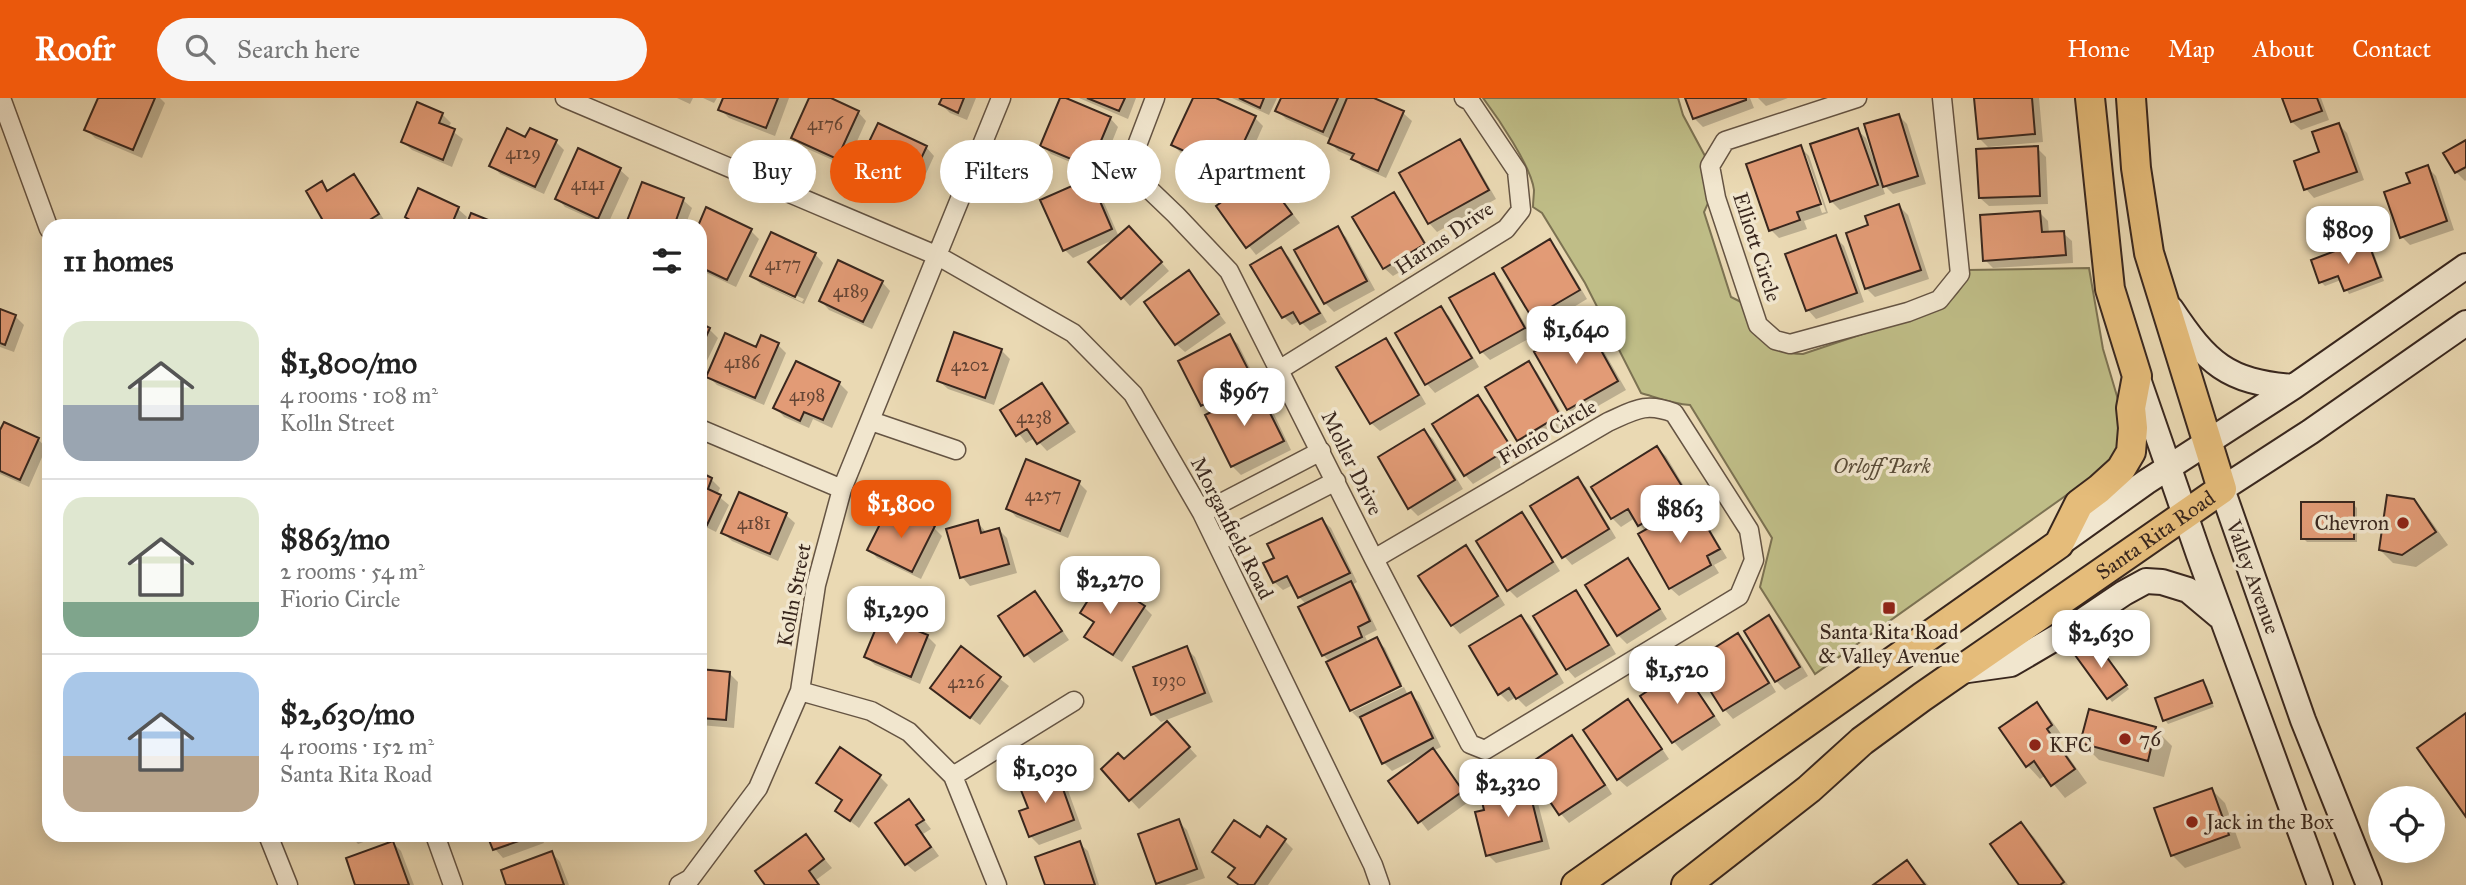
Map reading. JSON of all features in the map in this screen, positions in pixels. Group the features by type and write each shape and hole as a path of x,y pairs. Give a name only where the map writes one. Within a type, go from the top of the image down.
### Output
{"main road":[{"name":"Valley Avenue","path":"2091,98 2110,289 2185,514 2320,885"},
{"name":"Valley Avenue","path":"2131,98 2136,168 2149,253 2222,489 2303,720 2369,885"},
{"path":"1576,885 2059,544 2293,387 2466,266"},
{"path":"2161,292 2193,341 2216,363 2233,374 2262,384 2293,387"},
{"name":"Santa Rita Road","path":"1686,885 1809,789 1862,741 2185,514 2310,432 2466,323"},
{"path":"2059,544 2079,504 2121,469 2131,452 2131,408 2137,376"},
{"path":"1961,671 2011,664 2146,581 2162,582 2188,590 2222,619"}],"street":[{"path":"1,98 45,219"},
{"name":"Morganfield Road","path":"565,98 938,256 1073,333 1133,394 1202,513 1373,865 1380,885"},
{"name":"Kolln Street","path":"688,883 758,788 800,691 816,585 842,489 1001,98"},
{"name":"Moller Drive","path":"1155,98 1128,169 1229,271 1470,744 1485,750"},
{"name":"Harms Drive","path":"1279,370 1506,229 1521,210 1517,171 1470,101 1464,98"},
{"name":"Elliott Circle","path":"1857,98 1725,141 1710,166 1716,198 1758,325 1774,340 1790,344 1909,312 1939,300 1960,274 1942,98"},
{"name":"Fiorio Circle","path":"1374,559 1608,422 1637,409 1656,407 1674,413 1749,530 1754,560 1739,596 1485,750"},
{"path":"871,421 956,450"},
{"path":"707,432 842,489"},
{"path":"1202,513 1321,451"},
{"path":"1217,542 1336,481"},
{"path":"800,691 871,711 909,732 953,776 997,885"},
{"path":"953,776 1074,701"},
{"path":"271,842 288,885"},
{"path":"438,842 453,885"},
{"name":"Morganfield Road","path":"1373,865 1395,885"}],"green space":[{"name":"Orloff Park","path":"1483,98 1678,98 1683,115 1705,156 1702,168 1709,201 1704,212 1731,297 1741,302 1750,324 1762,340 1779,351 1803,354 1940,308 1958,292 1968,270 2089,268 2103,349 2125,423 2123,443 2113,462 1815,674 1760,587 1772,538 1690,405 1641,393 1585,283 1542,213 1533,207 1534,190 1527,168"}],"building":[{"path":"98,98 155,98 133,150 84,130"},
{"path":"723,98 778,98 766,128 718,110"},
{"path":"809,98 831,98 859,111 846,140 830,140 830,156 816,149 816,140 791,138"},
{"path":"942,98 964,98 958,113 939,104"},
{"path":"1060,98 1111,117 1101,140 1067,140 1067,157 1053,151 1053,140 1042,140"},
{"path":"1087,98 1125,98 1119,111"},
{"path":"1193,98 1216,98 1256,116 1245,140 1175,140 1175,147 1171,145"},
{"path":"1239,98 1264,98 1260,108"},
{"path":"1281,98 1338,98 1323,132 1275,111"},
{"path":"1347,98 1374,98 1404,111 1378,171 1351,159 1354,154 1330,144"},
{"path":"1685,98 1746,98 1746,100 1693,119"},
{"path":"1974,98 2032,98 2035,134 1978,139"},
{"path":"2282,98 2317,98 2322,111 2291,122"},
{"path":"417,102 443,113 439,123 455,129 443,160 401,142"},
{"path":"1899,114 1918,176 1883,187 1864,124"},
{"path":"878,123 914,140 870,140"},
{"path":"2339,123 2357,172 2304,190 2294,161 2319,152 2312,132"},
{"path":"507,128 525,137 530,128 557,140 535,187 489,166"},
{"path":"1858,128 1878,185 1830,202 1810,144"},
{"path":"1460,139 1489,190 1428,224 1399,173"},
{"path":"2466,140 2466,167 2455,173 2443,153"},
{"path":"1801,145 1821,204 1797,212 1800,220 1769,231 1746,164"},
{"path":"2038,146 2040,196 1979,198 1976,149"},
{"path":"578,148 621,168 598,219 555,199"},
{"path":"2428,165 2447,221 2400,238 2384,192 2410,183 2406,173"},
{"path":"354,174 379,214 371,219 322,219 306,191 322,181 327,191"},
{"path":"642,182 684,198 676,219 628,219"},
{"path":"418,188 459,207 454,219 405,217"},
{"path":"1067,188 1067,203 1101,203 1112,229 1063,251 1041,203 1053,203 1053,194"},
{"path":"1394,192 1425,244 1383,269 1352,217"},
{"path":"1220,203 1284,203 1292,214 1246,248 1216,206"},
{"path":"1899,204 1921,270 1865,289 1846,233 1868,225 1865,216"},
{"path":"706,207 752,229 727,280 707,270 707,219 701,219"},
{"path":"2040,211 2042,232 2064,231 2066,255 1983,261 1980,215"},
{"path":"471,213 486,219 469,219"},
{"path":"1129,226 1162,262 1121,299 1088,262"},
{"path":"1338,226 1367,281 1324,304 1294,250"},
{"path":"771,232 816,253 795,297 750,276"},
{"path":"1836,235 1857,293 1806,311 1785,254"},
{"path":"1550,239 1580,290 1532,318 1502,268"},
{"path":"2367,239 2381,277 2344,291 2338,276 2319,283 2311,260"},
{"path":"1281,247 1320,313 1300,324 1293,312 1282,318 1250,265"},
{"path":"838,260 883,281 863,322 819,301"},
{"path":"1189,270 1219,314 1175,345 1144,302"},
{"path":"1494,273 1525,328 1480,353 1449,298"},
{"path":"1441,306 1472,358 1425,385 1395,333"},
{"path":"0,309 16,315 5,345 0,343"},
{"path":"1586,323 1618,381 1567,410 1534,352"},
{"path":"954,332 1002,349 985,398 937,381"},
{"path":"725,333 756,347 761,335 779,343 755,398 707,377"},
{"path":"1230,334 1253,379 1201,406 1178,361"},
{"path":"1386,338 1419,395 1370,424 1336,367"},
{"path":"796,361 840,382 823,420 804,412 800,421 773,408"},
{"path":"1529,361 1560,415 1517,441 1485,387"},
{"path":"1042,383 1068,423 1037,444 1027,429 1016,436 1000,410"},
{"path":"1258,389 1284,441 1231,467 1205,415"},
{"path":"1478,395 1511,447 1464,476 1432,424"},
{"path":"4,422 39,438 20,480 0,471 0,430"},
{"path":"1424,429 1455,480 1408,509 1378,457"},
{"path":"1657,446 1688,496 1638,526 1628,509 1611,519 1591,487"},
{"path":"1026,459 1080,481 1060,531 1006,509"},
{"path":"707,476 712,478 708,489 721,495 707,525"},
{"path":"1578,477 1609,529 1562,558 1530,506"},
{"path":"739,492 787,513 770,554 721,533"},
{"path":"2387,495 2414,499 2436,532 2402,555 2379,550"},
{"path":"2301,502 2354,502 2354,539 2301,539"},
{"path":"1693,503 1720,549 1707,556 1711,565 1669,589 1638,534"},
{"path":"906,512 935,526 912,572 867,550 885,514 901,522"},
{"path":"1522,512 1553,562 1507,591 1476,541"},
{"path":"1322,518 1350,573 1298,598 1287,576 1273,583 1263,563 1274,558 1267,544"},
{"path":"978,520 981,533 999,528 1009,564 960,578 946,529"},
{"path":"1466,545 1498,596 1451,626 1418,576"},
{"path":"1628,558 1660,609 1617,636 1585,585"},
{"path":"1102,578 1145,606 1113,655 1084,637 1094,622 1080,613"},
{"path":"1351,581 1370,621 1358,627 1362,637 1322,656 1298,607"},
{"path":"1576,590 1609,645 1566,670 1533,616"},
{"path":"1035,591 1062,631 1024,656 998,616"},
{"path":"1521,615 1557,674 1516,699 1509,688 1498,695 1469,646"},
{"path":"1769,615 1800,667 1775,682 1744,631"},
{"path":"881,616 928,635 911,677 864,657"},
{"path":"1738,633 1769,683 1723,711 1692,662"},
{"path":"1377,637 1401,686 1350,711 1326,662"},
{"path":"2095,641 2127,685 2107,699 2075,655"},
{"path":"961,646 1001,677 970,718 930,688"},
{"path":"1187,646 1205,693 1151,715 1133,667"},
{"path":"1682,668 1714,716 1672,743 1640,696"},
{"path":"707,670 730,672 726,720 707,719"},
{"path":"2203,680 2212,703 2163,721 2155,698"},
{"path":"1411,692 1433,738 1382,764 1360,717"},
{"path":"1628,699 1662,749 1617,780 1583,730"},
{"name":"KFC","path":"2037,702 2052,725 2047,729 2075,769 2051,786 2034,761 2026,767 1999,728"},
{"path":"2089,709 2156,727 2148,761 2080,743"},
{"path":"2466,713 2466,817 2445,786 2417,748"},
{"path":"1167,721 1190,747 1129,801 1101,769 1118,753 1124,759"},
{"path":"1572,735 1605,785 1559,815 1526,766"},
{"path":"840,747 881,775 850,821 835,811 842,800 816,783"},
{"path":"1433,748 1463,791 1418,823 1388,781"},
{"path":"1057,772 1074,820 1029,837 1019,811 1028,808 1019,785"},
{"path":"1527,781 1542,841 1486,856 1475,812 1484,810 1480,793"},
{"name":"Jack in the Box","path":"2212,788 2229,835 2171,856 2154,808"},
{"path":"909,799 924,820 916,825 931,847 905,865 875,823"},
{"path":"1179,819 1197,869 1156,884 1138,834"},
{"path":"1234,820 1260,837 1267,826 1286,839 1254,885 1239,885 1228,877 1235,868 1212,852"},
{"path":"2021,822 2064,882 2060,885 2019,885 1990,844"},
{"path":"806,834 824,859 809,871 819,885 765,885 755,871"},
{"path":"1080,841 1095,885 1045,885 1035,857"},
{"path":"393,842 409,885 355,885 346,858"},
{"path":"490,842 516,842 493,850"},
{"path":"552,851 564,885 506,885 501,870"},
{"path":"1907,860 1925,885 1873,885"}],"place":[{"name":"Chevron","path":"2403,523"},
{"name":"Santa Rita Road & Valley Avenue","path":"1889,608"},
{"name":"76","path":"2125,739"},
{"name":"KFC","path":"2035,745"},
{"name":"Jack in the Box","path":"2192,822"}]}
